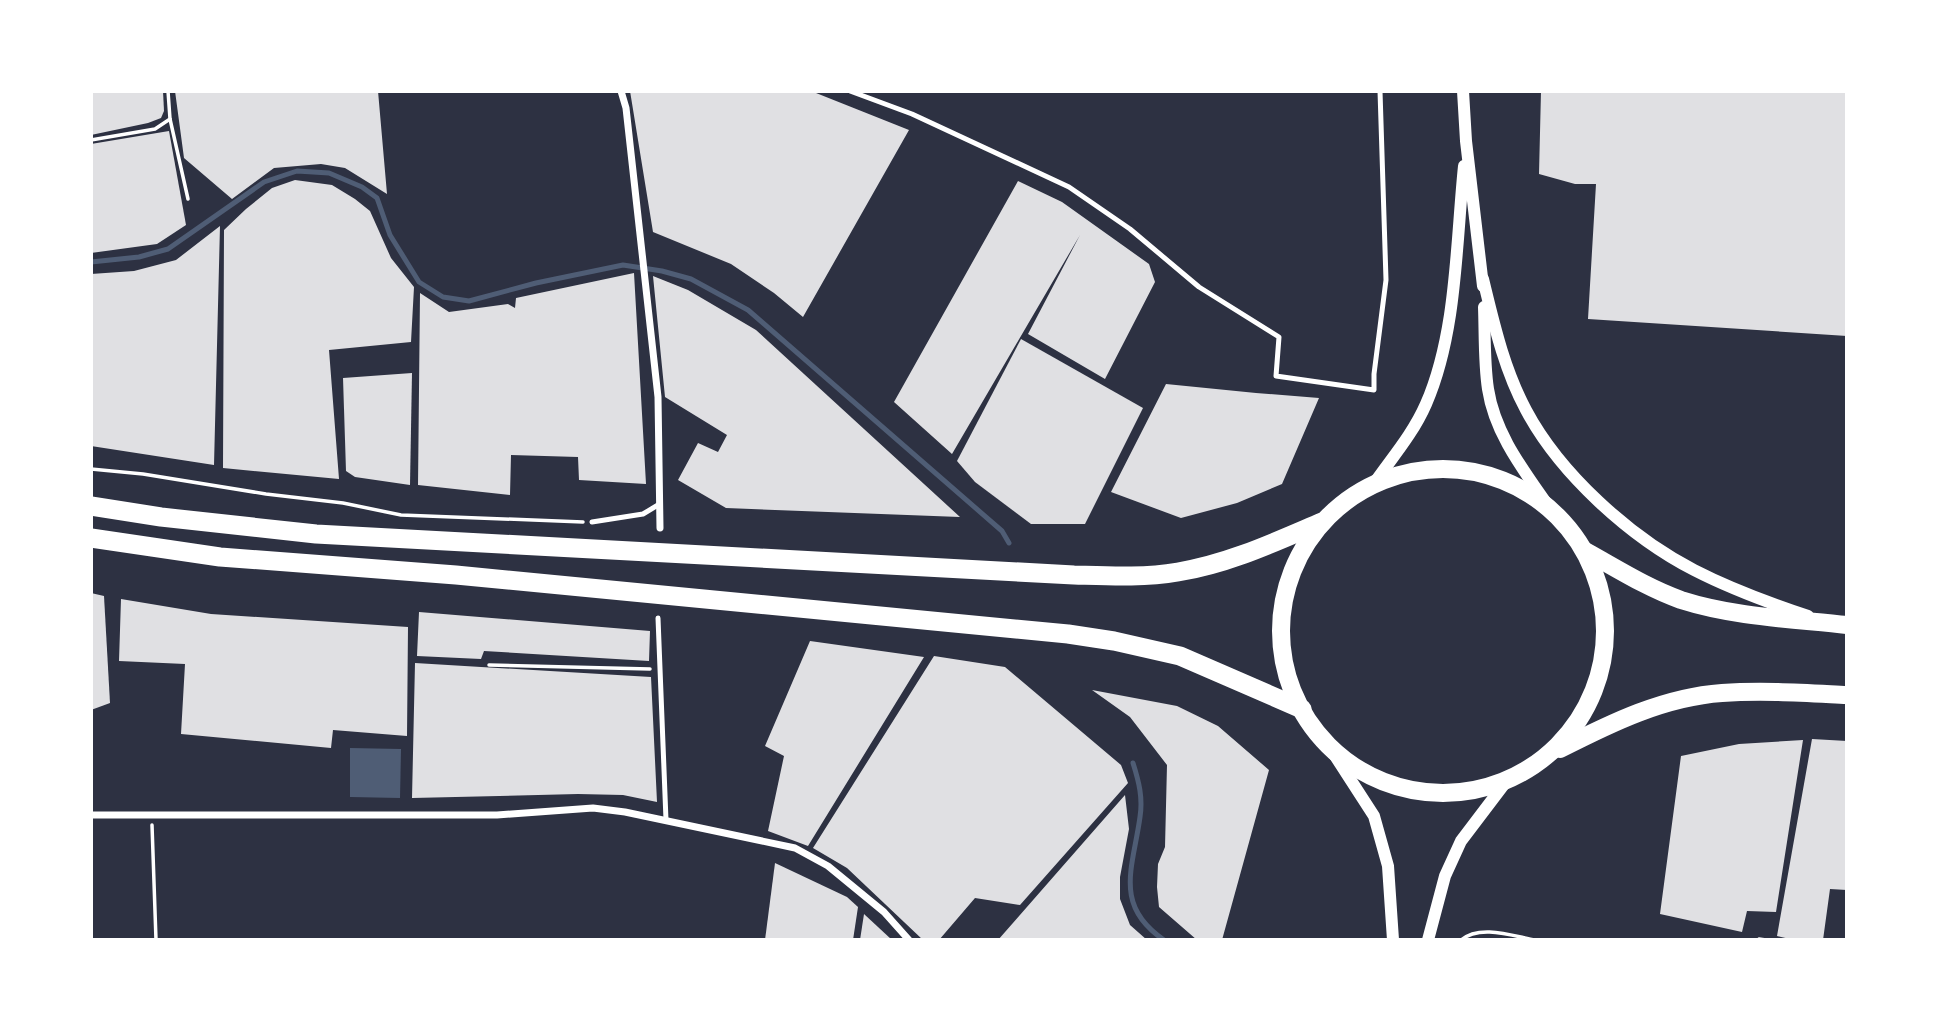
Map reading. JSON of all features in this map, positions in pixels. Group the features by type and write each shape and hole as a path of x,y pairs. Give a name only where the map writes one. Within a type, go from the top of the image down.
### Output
{"highway":[{"path":"1551,754 1580,721 1599,681 1606,637 1602,592 1585,551 1551,510 1519,488 1484,474 1446,469 1408,472 1373,485 1345,501 1322,523 1300,554 1285,589 1280,628 1284,666 1303,709 1330,748 1368,775 1412,791 1459,793 1504,783 1551,754 1633,714 1680,700 1722,693 1847,695"},
{"path":"91,506 316,534 1140,576 1179,572 1231,559 1322,523"},
{"path":"91,538 220,556 456,575 1102,639 1180,656 1303,709"},
{"path":"1585,551 1681,600 1720,610 1847,625"}],"street":[{"path":"621,91 626,108 658,397 660,528"},
{"path":"1463,91 1466,141 1483,279 1488,389 1504,438 1551,510"},
{"path":"1373,485 1409,435 1426,404 1438,365 1449,321 1466,141"},
{"path":"1483,279 1498,340 1527,411 1553,451 1588,490 1636,532 1692,569 1754,597 1824,622"},
{"path":"1330,748 1374,817 1388,866 1393,940"},
{"path":"1428,940 1445,876 1461,841 1504,783"},
{"path":"91,815 497,815 593,808 666,820 795,848 828,866 884,912 909,940"}],"lane":[{"path":"850,91 912,114 1069,187 1130,229 1199,287 1279,337 1276,376 1374,390 1386,280 1380,91"},
{"path":"592,522 643,514 658,505"},
{"path":"658,618 666,820"}],"path":[{"path":"168,91 170,119 188,199"},
{"path":"91,140 155,129 170,119"},
{"path":"91,469 143,474 266,495 343,503 401,515 592,522"},
{"path":"489,664 659,669"},
{"path":"152,816 156,940"},
{"path":"1461,940 1483,932 1535,940"},
{"path":"1759,939 1766,940"}],"water":[{"path":"350,748 401,749 400,798 350,797"}],"building":[{"path":"91,91 163,91 164,111 161,118 148,123 91,135"},
{"path":"175,91 378,91 387,194 345,168 321,164 274,168 232,199 184,158"},
{"path":"630,91 811,91 909,130 803,317 774,293 731,264 653,232"},
{"path":"1541,91 1847,91 1847,336 1588,319 1596,184 1575,184 1539,174"},
{"path":"169,131 186,225 157,244 91,253 91,144"},
{"path":"295,180 332,185 370,211 391,258 414,287 411,342 329,350 339,479 223,468 224,230 272,188"},
{"path":"1018,181 1062,202 1149,264 1155,282 1105,379 1028,334 1080,235 952,454 894,402"},
{"path":"220,226 214,465 91,446 91,274 134,271 176,260"},
{"path":"634,273 646,484 579,480 578,457 511,455 510,495 418,485 420,293 449,312 508,304 515,308 516,298"},
{"path":"653,276 688,290 756,330 960,517 726,508 678,480 698,443 718,452 727,435 665,397"},
{"path":"1021,339 1143,408 1085,524 1031,524 975,482 957,461"},
{"path":"412,373 410,485 355,477 346,471 343,378"},
{"path":"1166,384 1319,398 1282,484 1237,503 1181,518 1111,492"},
{"path":"91,593 104,596 110,703 91,710"},
{"path":"121,599 211,614 408,627 407,736 333,730 331,748 181,734 185,664 119,661"},
{"path":"419,612 650,631 649,661 484,651 481,659 417,656"},
{"path":"810,641 924,657 808,846 768,831 784,756 765,746"},
{"path":"934,656 1005,667 1121,765 1128,783 1020,905 975,898 939,940 923,940 847,868 813,848"},
{"path":"415,663 651,677 657,802 623,795 578,794 412,798"},
{"path":"1092,690 1177,706 1218,726 1269,770 1222,940 1197,940 1159,907 1158,864 1165,847 1167,765 1130,717"},
{"path":"1812,739 1847,741 1847,890 1830,889 1823,940 1794,940 1777,936"},
{"path":"1803,740 1776,912 1747,911 1742,932 1660,914 1681,756 1739,744"},
{"path":"1125,795 1129,829 1120,877 1120,899 1130,925 1147,940 998,940"},
{"path":"775,863 847,897 858,907 853,940 765,940"},
{"path":"864,914 892,940 860,940"}],"waterway":[{"path":"91,262 139,257 168,249 264,182 297,171 329,173 362,187 377,198 390,235 419,282 443,297 469,301 536,283 623,265 691,279 748,310 1002,531 1009,543"},
{"path":"1133,763 1141,803 1131,869 1132,899 1148,927 1164,940"}]}
